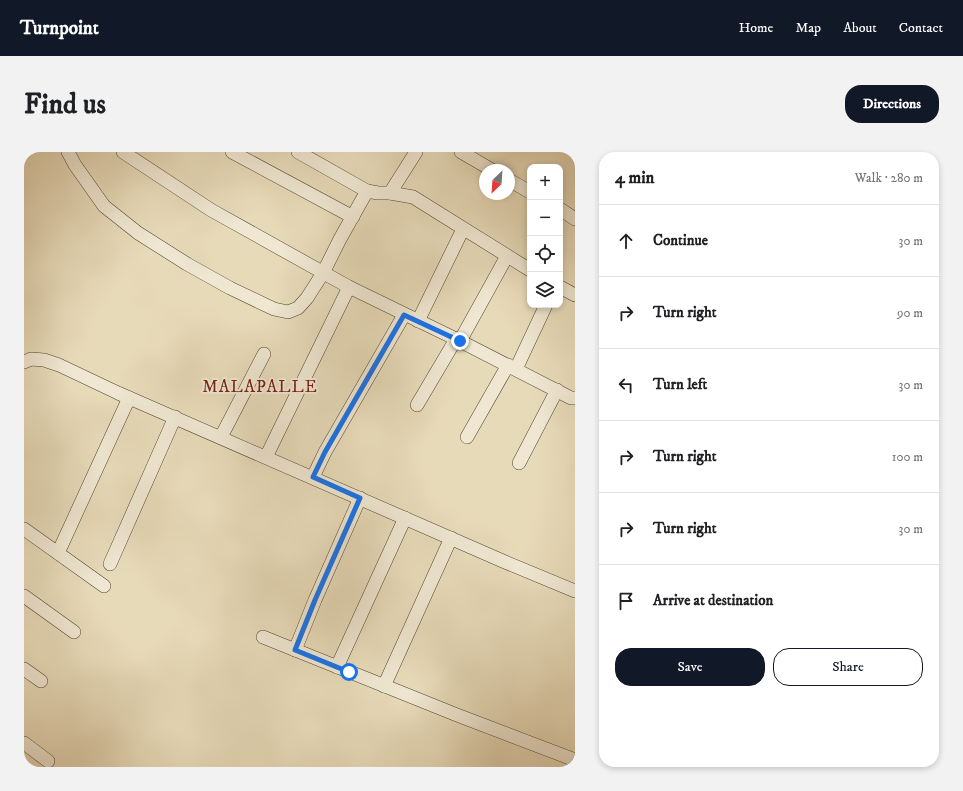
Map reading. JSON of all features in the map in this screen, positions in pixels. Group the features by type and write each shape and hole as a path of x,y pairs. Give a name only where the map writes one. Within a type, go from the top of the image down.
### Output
{"street":[{"path":"68,152 75,166 104,206 138,233 193,268 230,288 274,309 288,312 298,308 307,298 323,273 367,191"},
{"path":"123,152 211,210 323,273 571,398 575,398"},
{"path":"232,152 353,217"},
{"path":"298,152 367,191 378,193 390,192 412,197 527,268"},
{"path":"390,192 416,152"},
{"path":"461,152 482,164"},
{"path":"515,183 527,190"},
{"path":"563,211 575,219"},
{"path":"418,321 463,229"},
{"path":"417,405 458,340 507,256"},
{"path":"266,457 349,287"},
{"path":"563,289 575,295"},
{"path":"467,437 512,367 544,308"},
{"path":"313,477 325,452 404,315"},
{"path":"221,437 264,354"},
{"path":"24,362 31,359 44,360 58,365 129,398 575,591"},
{"path":"519,464 557,390"},
{"path":"58,552 129,398"},
{"path":"110,564 175,417"},
{"path":"295,650 315,600 360,498"},
{"path":"338,667 405,518"},
{"path":"24,529 104,586"},
{"path":"384,686 451,538"},
{"path":"24,596 74,632"},
{"path":"263,637 384,686 575,760"},
{"path":"24,669 41,681"},
{"path":"24,743 48,761"}],"district":[{"name":"MALAPALLE","path":"260,387"}],"route":[{"path":"349,672 295,650 304,625 360,498 313,477 325,452 404,315 460,341"}]}
